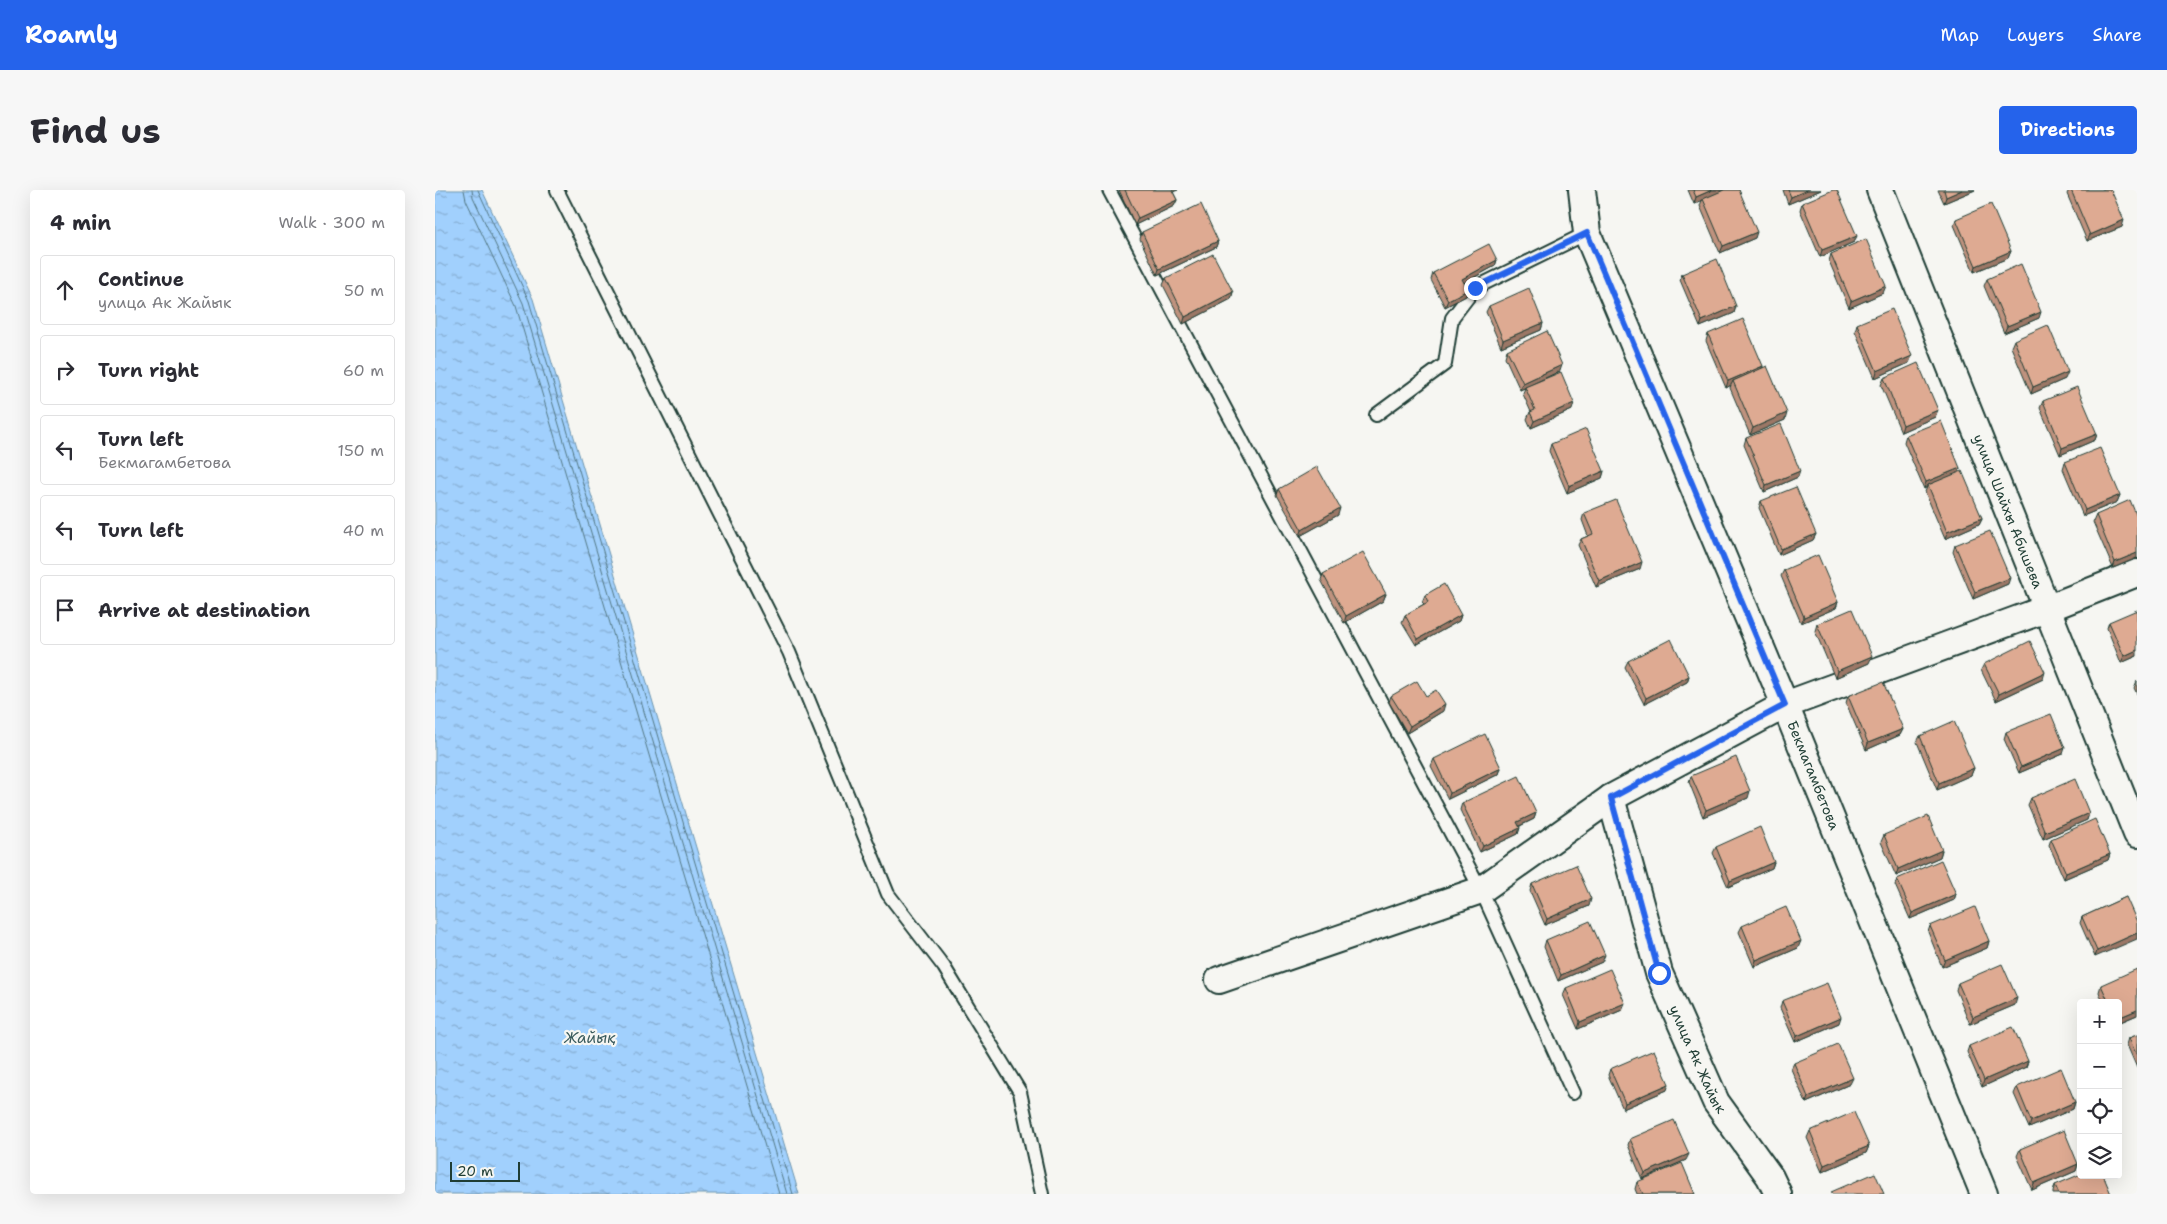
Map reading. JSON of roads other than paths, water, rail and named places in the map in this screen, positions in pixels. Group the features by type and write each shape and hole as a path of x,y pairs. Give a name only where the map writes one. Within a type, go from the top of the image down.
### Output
{"street":[{"name":"Бекмагамбетова","path":"1582,190 1587,233 1785,705 1984,1194"},
{"name":"улица Шайхы Абишева","path":"1880,190 2137,834"},
{"path":"1219,980 1481,890 1611,798 1785,705 2046,609 2137,573"},
{"name":"улица Ак Жайык","path":"1611,798 1659,973 1716,1102 1770,1177 1778,1194"}],"lane":[{"path":"557,190 789,652 888,894 944,967 1020,1092 1042,1194"},
{"path":"1109,190 1481,890 1573,1093"},
{"path":"1376,415 1445,364 1452,318 1475,288 1587,233"}],"water":[{"name":"Жайық","path":"435,190 482,190 533,299 799,1194 435,1194"}]}
